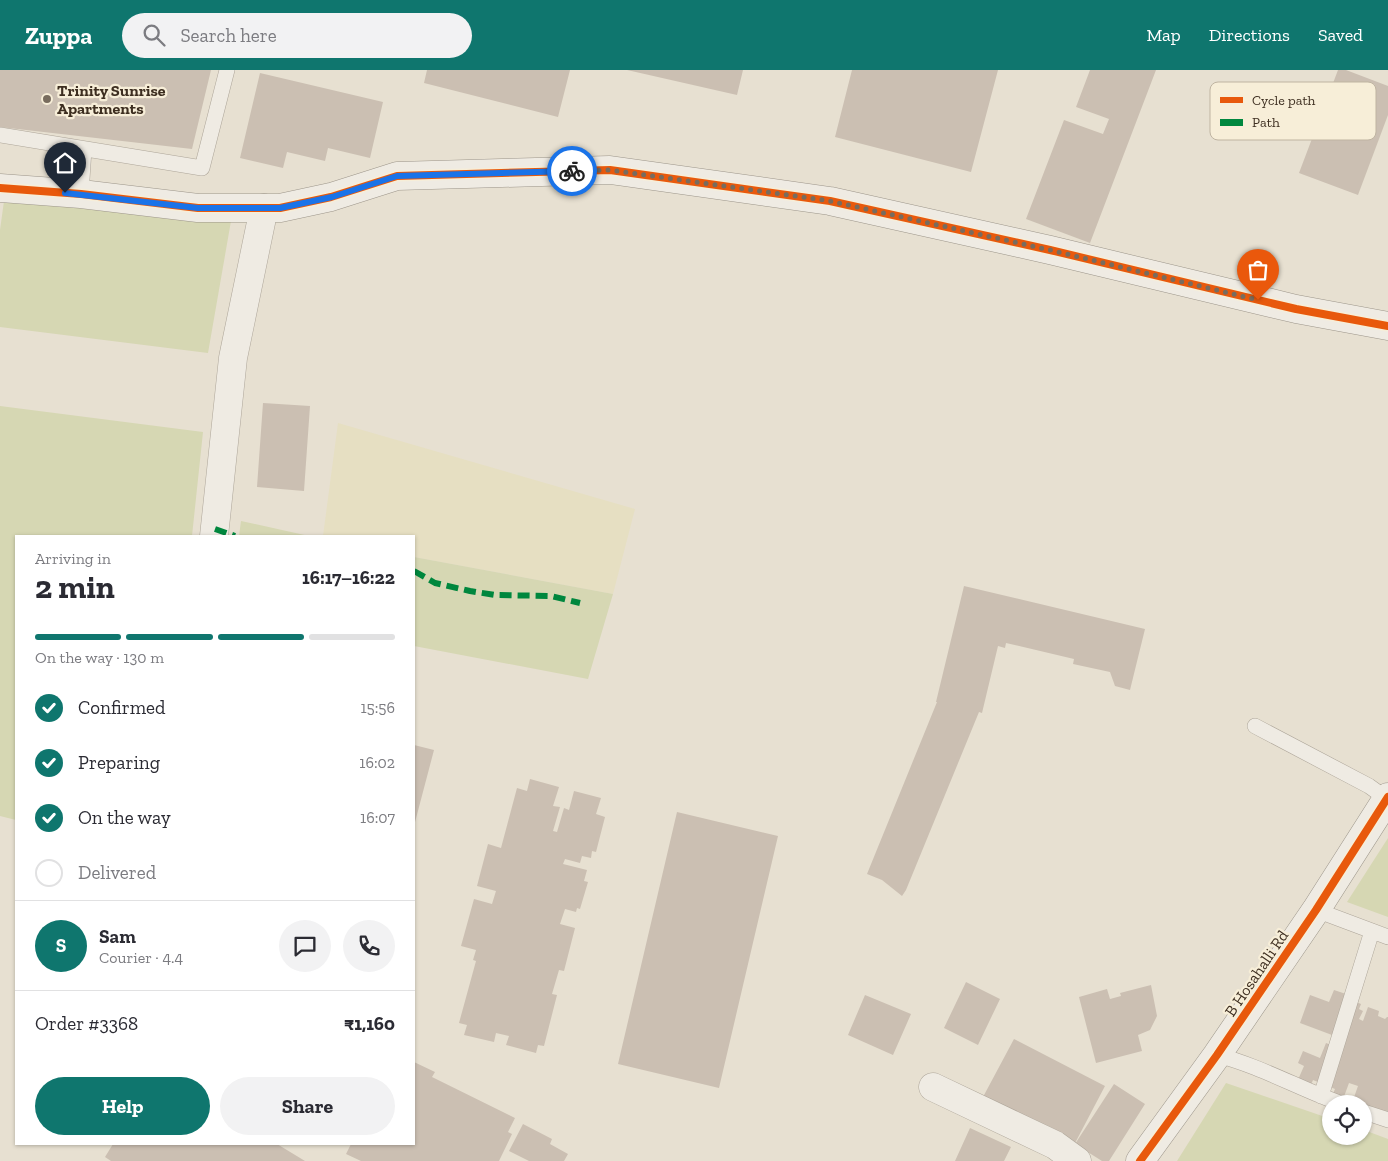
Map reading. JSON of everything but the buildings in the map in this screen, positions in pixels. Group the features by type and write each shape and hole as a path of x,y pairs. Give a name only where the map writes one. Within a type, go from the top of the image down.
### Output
{"street":[{"path":"0,188 81,194 198,208 280,208 332,197 397,176 610,170 830,201 1040,248 1296,309 1388,326"},
{"path":"214,535 233,358 264,208"},
{"name":"B Hosahalli Rd","path":"1140,1161 1217,1055 1316,910 1387,798"},
{"path":"933,1087 1055,1145 1077,1161"}],"lane":[{"path":"0,134 202,168 228,70"},
{"path":"81,194 84,149"},
{"path":"1255,726 1369,786 1387,798"},
{"path":"1316,910 1388,937"},
{"path":"1217,1055 1240,1060 1321,1096 1372,931"},
{"path":"1372,1115 1388,1120"}],"shaded area":[{"path":"338,423 635,509 613,594 415,557 415,535 323,535"}],"green space":[{"path":"4,201 231,221 208,353 0,327 0,230"},
{"path":"0,406 203,432 192,535 15,535 15,820 0,816"},
{"path":"241,521 304,535 239,535"},
{"path":"415,557 613,594 588,679 415,646"},
{"path":"1388,838 1388,917 1347,902"},
{"path":"1226,1083 1322,1116 1322,1145 1372,1145 1372,1133 1388,1139 1388,1161 1177,1161"}],"marked path":[{"path":"215,529 232,535"},
{"path":"415,572 435,583 470,591 495,595 551,596 580,603"}],"cycle path":[{"path":"0,188 81,194 198,208 280,208 331,197 397,176 610,170 830,201 1050,250 1296,309 1388,326"},
{"path":"1140,1161 1217,1055 1316,910 1388,797"}],"way so far":[{"path":"572,171 610,170 830,201 1050,250 1258,300"}],"place":[{"name":"Trinity Sunrise Apartments","path":"47,99"}],"route":[{"path":"65,193 198,208 280,208 332,197 397,176 572,171"}]}
